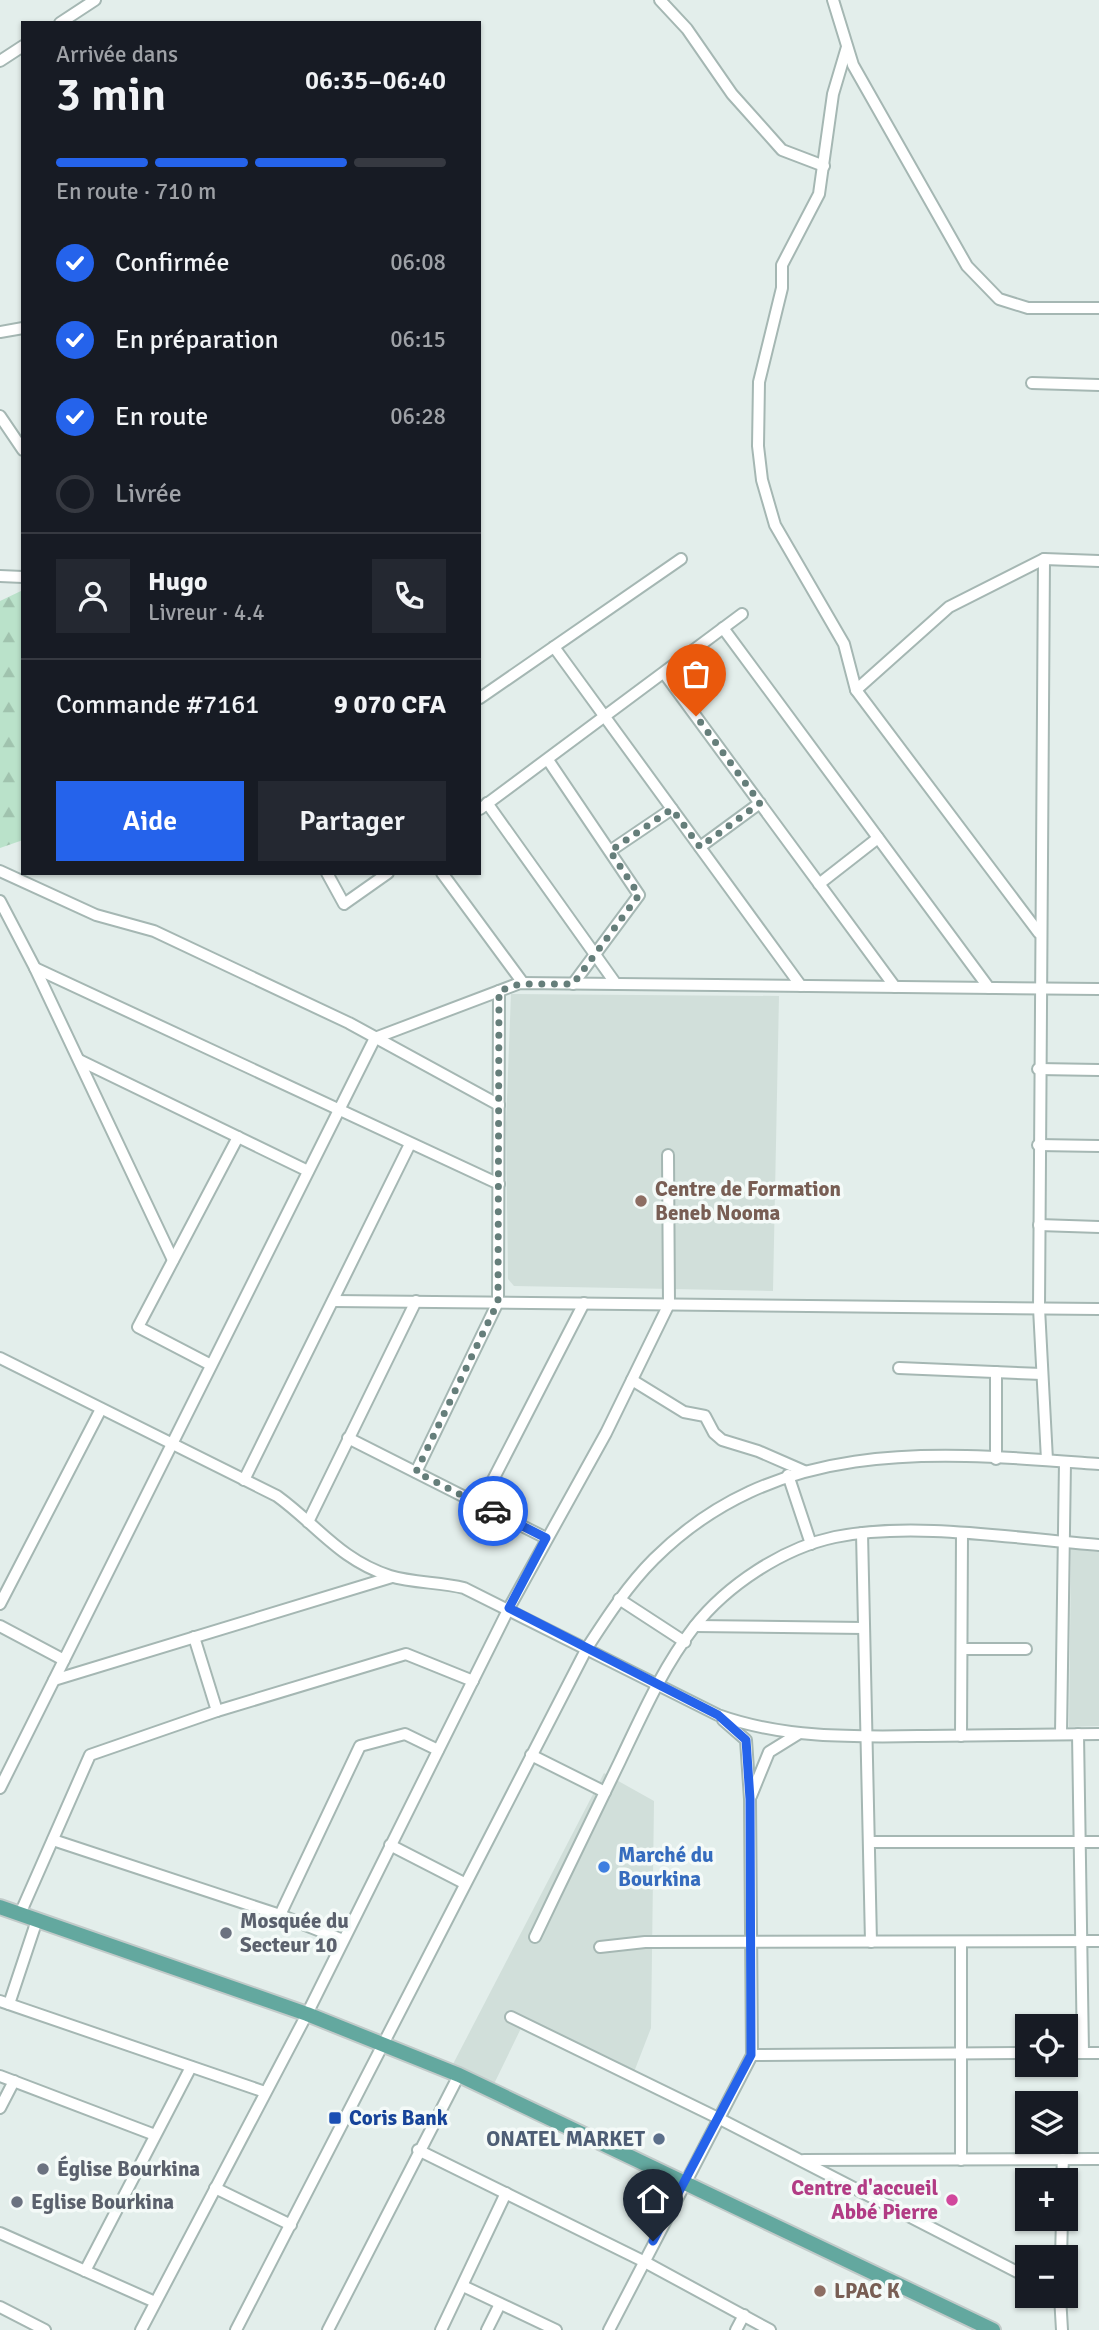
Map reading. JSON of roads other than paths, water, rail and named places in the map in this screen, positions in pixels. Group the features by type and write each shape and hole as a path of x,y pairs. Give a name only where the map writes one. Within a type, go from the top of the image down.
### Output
{"main road":[{"path":"0,1907 307,2014 459,2075 993,2330"}],"street":[{"path":"63,21 95,0"},
{"path":"660,0 687,29 732,94 782,150 824,166"},
{"path":"833,0 853,65 875,110 967,266 999,299 1028,308 1099,308"},
{"path":"0,61 21,47"},
{"path":"847,47 833,94 819,194 782,265 782,288 760,382 758,446 762,480 775,524 844,644 856,690 1040,933"},
{"path":"0,332 21,328"},
{"path":"1032,383 1099,385"},
{"path":"1,418 21,447"},
{"path":"481,697 681,559"},
{"path":"856,690 949,607 1044,559 1099,561"},
{"path":"1044,559 1038,1145 1039,1308 1047,1460"},
{"path":"0,576 21,577"},
{"path":"616,984 483,806 742,614"},
{"path":"723,628 989,988"},
{"path":"554,647 801,986"},
{"path":"664,673 895,987"},
{"path":"548,760 639,895 573,984"},
{"path":"700,847 760,803"},
{"path":"610,851 672,809"},
{"path":"819,884 878,838"},
{"path":"0,871 96,915 154,932 374,1038 499,1105"},
{"path":"328,875 344,904 385,875"},
{"path":"443,875 523,984"},
{"path":"0,901 35,968 173,1259"},
{"path":"35,968 499,1184"},
{"path":"0,1788 374,1038 523,984 1099,989"},
{"path":"416,1472 498,1302 499,991"},
{"path":"79,1060 308,1171"},
{"path":"1038,1069 1099,1070"},
{"path":"211,1365 138,1327 238,1137"},
{"path":"244,1480 410,1144"},
{"path":"1038,1145 1099,1146"},
{"path":"141,2330 307,2014 509,1608 606,1433 669,1304 668,1155"},
{"path":"1039,1225 1099,1227"},
{"path":"333,1301 1099,1309"},
{"path":"308,1522 416,1301"},
{"path":"480,1505 584,1303"},
{"path":"0,1358 277,1496 329,1544 392,1577"},
{"path":"899,1368 1042,1374"},
{"path":"996,1372 996,1459"},
{"path":"632,1380 684,1412 705,1416 714,1433 722,1440 758,1451 804,1471"},
{"path":"0,1604 101,1409"},
{"path":"348,1438 546,1538"},
{"path":"236,2330 587,1648 619,1599 653,1560 709,1514 746,1493 804,1471 847,1462 895,1457 1047,1460 1099,1464"},
{"path":"1061,1734 1065,1462"},
{"path":"788,1475 811,1544"},
{"path":"535,1937 657,1684 695,1626 743,1582 766,1566 811,1544 862,1533 912,1531 1099,1545"},
{"path":"862,1533 871,1942"},
{"path":"961,1736 962,1534"},
{"path":"54,1680 392,1577 438,1581 464,1588 509,1608 718,1715 751,1727 798,1734 866,1737 1099,1734"},
{"path":"619,1599 685,1642"},
{"path":"0,1626 64,1660"},
{"path":"695,1626 864,1628"},
{"path":"194,1637 217,1711"},
{"path":"962,1650 1026,1649"},
{"path":"20,1914 90,1755 217,1711 406,1654 473,1681"},
{"path":"609,2330 751,2055 750,1799 746,1740 718,1715"},
{"path":"280,1915 360,1746 405,1734 438,1750"},
{"path":"750,1799 769,1752 798,1734"},
{"path":"1077,1734 1083,2053"},
{"path":"531,1755 605,1792"},
{"path":"53,1840 280,1915 343,1940"},
{"path":"869,1842 1099,1842"},
{"path":"390,1845 464,1883"},
{"path":"37,1920 4,2003 265,2092"},
{"path":"600,1947 645,1942 1099,1941"},
{"path":"961,1942 961,2160"},
{"path":"512,2017 802,2160 1015,2271"},
{"path":"751,2055 1015,2053"},
{"path":"1078,2053 1099,2053"},
{"path":"85,2271 191,2067"},
{"path":"328,2330 418,2150 459,2075"},
{"path":"0,2076 155,2135"},
{"path":"0,2108 14,2081"},
{"path":"418,2150 643,2260 770,2330"},
{"path":"1063,2159 1063,2168"},
{"path":"802,2160 1099,2159"},
{"path":"215,2188 291,2225"},
{"path":"441,2330 506,2193"},
{"path":"0,2233 155,2302"},
{"path":"463,2286 556,2330"},
{"path":"487,2330 500,2304"},
{"path":"0,2307 45,2330"},
{"path":"1061,2308 1062,2330"},
{"path":"736,2330 744,2315"}],"place":[{"name":"Centre de Formation Beneb Nooma","path":"641,1201"},
{"name":"Marché du Bourkina","path":"604,1867"},
{"name":"Mosquée du Secteur 10","path":"226,1933"},
{"name":"Coris Bank","path":"335,2118"},
{"name":"ONATEL MARKET","path":"659,2139"},
{"name":"Église Bourkina","path":"43,2169"},
{"name":"Centre d'accueil Abbé Pierre","path":"952,2200"},
{"name":"Eglise Bourkina","path":"17,2202"},
{"name":"LPAC K","path":"820,2291"}]}
